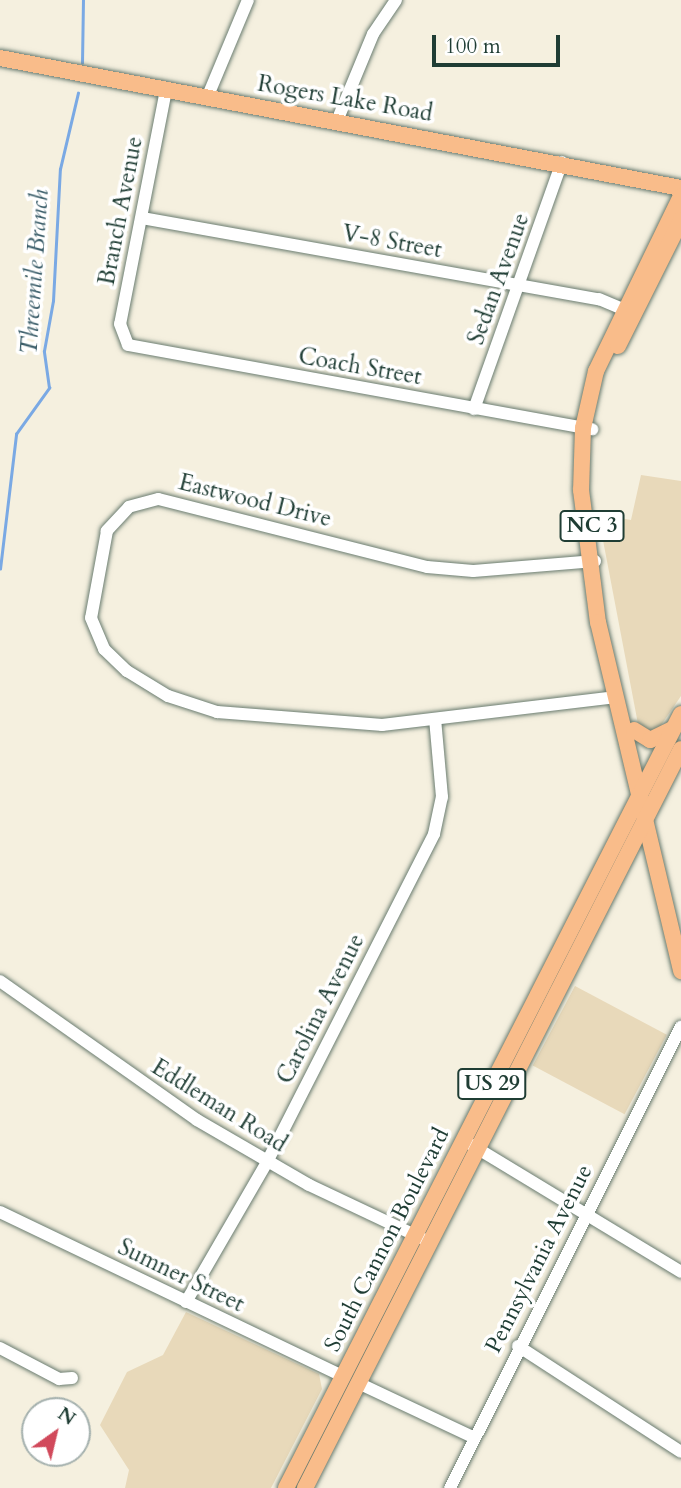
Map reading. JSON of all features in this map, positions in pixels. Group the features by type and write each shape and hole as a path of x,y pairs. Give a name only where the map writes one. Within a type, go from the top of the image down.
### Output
{"main road":[{"name":"Rogers Lake Road","path":"0,58 562,162 681,188"},
{"name":"NC 3","path":"681,196 628,311 587,428 591,561 617,697 681,930"},
{"name":"NC 3","path":"628,311 681,220"},
{"name":"NC 3","path":"591,561 634,730 681,971"},
{"name":"South Cannon Boulevard","path":"305,1488 351,1379 646,798 681,714"},
{"path":"634,730 650,740 673,729"},
{"name":"South Cannon Boulevard","path":"471,1145 646,798 681,749"},
{"name":"South Cannon Boulevard","path":"286,1488 351,1379"}],"street":[{"path":"207,98 248,0"},
{"path":"337,121 373,34 396,0"},
{"name":"Branch Avenue","path":"122,340 120,324 166,90"},
{"name":"Sedan Avenue","path":"474,409 562,162"},
{"name":"V-8 Street","path":"142,218 519,285 628,311"},
{"name":"Coach Street","path":"122,340 139,349 587,428"},
{"name":"Eastwood Drive","path":"591,561 484,571 426,567 168,499 138,503 111,524 93,593 92,626 109,656 140,680 197,707 275,720 347,726 435,719 617,697"},
{"name":"Carolina Avenue","path":"186,1302 267,1162 433,834 442,797 435,719"},
{"name":"Eddleman Road","path":"0,981 267,1162 422,1238"},
{"name":"Pennsylvania Avenue","path":"455,1486 473,1437 518,1346 677,1038"},
{"path":"471,1145 681,1272"},
{"name":"Sumner Street","path":"0,1212 473,1437"},
{"path":"518,1346 681,1452"},
{"path":"0,1348 59,1379 72,1378"}],"shaded area":[{"path":"641,475 681,481 681,696 655,734 638,724 598,514 631,520"},
{"path":"575,986 667,1035 625,1114 533,1065"},
{"path":"186,1312 319,1374 322,1389 271,1488 125,1488 129,1470 100,1425 127,1372 163,1355"}],"waterway":[{"name":"Threemile Branch","path":"82,63 83,0"},
{"name":"Threemile Branch","path":"0,569 16,434 49,388 44,351 53,301 60,169 78,93"}]}
